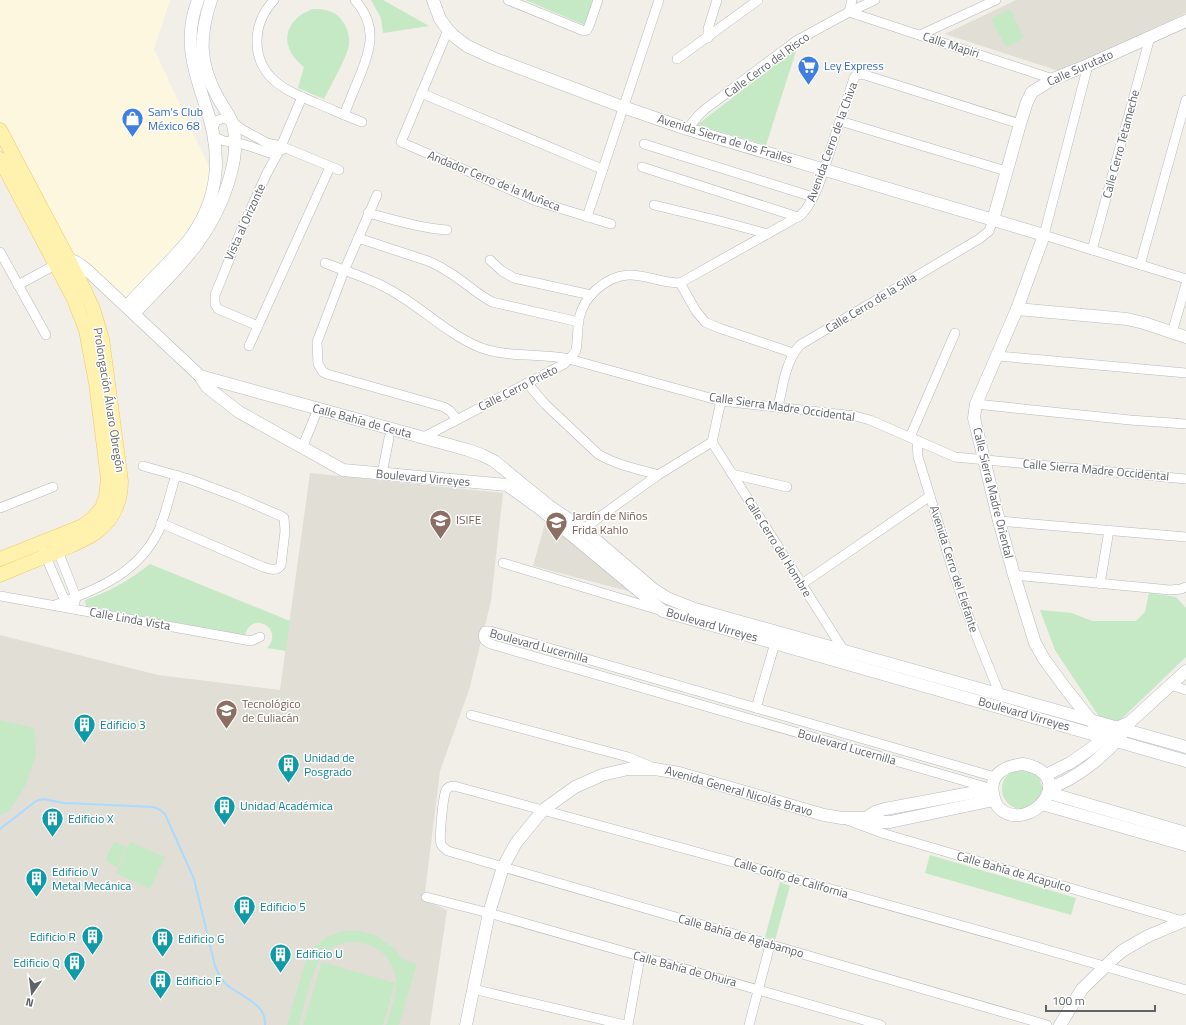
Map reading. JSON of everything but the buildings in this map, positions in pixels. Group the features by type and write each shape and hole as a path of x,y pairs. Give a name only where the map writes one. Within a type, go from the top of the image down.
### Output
{"main road":[{"name":"Prolongación Álvaro Obregón","path":"0,130 62,262 86,330 96,383 108,479 104,503 93,518 83,526 0,559"},
{"name":"Prolongación Álvaro Obregón","path":"0,159 62,262 93,309 102,339 121,471 120,496 114,510 104,525 91,536 0,575"}],"street":[{"path":"131,310 186,243 204,216 215,180 217,153 214,132 195,74 190,53 192,22 198,0"},
{"path":"131,310 190,254 212,223 229,182 235,142 232,121 213,88 203,60 203,35 211,0"},
{"path":"274,0 264,13 258,28 257,44 259,57 266,72 276,83 290,92 362,122"},
{"path":"344,115 368,55 370,43 368,22 363,10 355,0"},
{"name":"Avenida Sierra de los Frailes","path":"433,0 440,19 448,30 467,46 622,107 824,170 1044,235"},
{"path":"508,0 584,31 587,30 589,26 598,0"},
{"path":"587,217 622,107 659,0"},
{"path":"708,38 709,25 717,0"},
{"path":"677,59 708,38 758,0"},
{"path":"849,12 852,0"},
{"name":"Calle Cerro del Risco","path":"687,128 701,113 796,41 849,12 875,0"},
{"path":"920,35 996,0"},
{"name":"Calle Mapiri","path":"849,12 1053,79"},
{"name":"Calle Surutato","path":"993,220 1029,96 1041,86 1053,79 1186,21"},
{"path":"448,30 421,93 602,169"},
{"name":"Calle Cerro Tetameche","path":"1092,250 1150,37"},
{"path":"1088,65 1044,235 1186,279"},
{"name":"Avenida Cerro de la Chiva","path":"681,282 798,217 808,208 824,170 854,78 857,74 865,75 1020,124"},
{"name":"Andador Cerro de la Muñeca","path":"421,93 401,142 536,201 611,224"},
{"name":"Vista al Orizonte","path":"258,326 218,310 215,304 215,295 242,228 267,173 283,148 302,97"},
{"path":"1140,265 1186,100"},
{"path":"214,132 216,120 219,118 224,118 232,121 244,130 267,143 339,170"},
{"path":"840,120 1006,171"},
{"path":"214,132 224,141 235,142 270,153 283,148"},
{"path":"644,144 813,198"},
{"path":"249,346 330,167"},
{"path":"642,167 798,217"},
{"path":"377,195 344,271 317,342 317,360 323,372 444,407 457,419"},
{"path":"654,205 768,234"},
{"path":"368,213 402,223 432,229 447,230"},
{"name":"Calle Cerro de la Silla","path":"778,407 787,366 793,353 800,345 979,239 989,231 993,220"},
{"name":"Calle Sierra Madre Oriental","path":"1044,235 1017,310 976,404 974,418 999,521 1014,575 1036,643 1044,660 1058,678 1092,721 1111,739"},
{"path":"358,238 446,270 492,302 504,306 579,322"},
{"path":"0,252 46,335"},
{"path":"490,260 502,272 514,278 591,295"},
{"name":"Calle Bahía de Ceuta","path":"62,262 75,261 86,269 200,376 478,453 494,461 549,506 583,529 637,582 667,598"},
{"path":"18,285 62,262"},
{"name":"Calle Sierra Madre Occidental","path":"325,263 364,277 393,291 458,336 479,347 506,353 569,359 722,401 856,416 870,420 955,457 1186,478"},
{"name":"Calle Cerro Prieto","path":"422,438 560,366 569,359 576,351 579,322 585,302 601,286 610,281 629,275 670,283 681,282"},
{"path":"681,282 696,311 705,322 793,353"},
{"path":"1172,332 1186,284"},
{"path":"1017,310 1127,319 1172,332 1186,338"},
{"path":"913,439 955,333"},
{"path":"998,356 1186,373"},
{"name":"Boulevard Virreyes","path":"200,376 207,387 230,405 302,448 343,470 507,485 637,582 663,611 1186,761"},
{"path":"527,383 545,404 598,454 622,465 658,475"},
{"path":"583,529 658,475 712,442 722,401"},
{"path":"976,404 1107,418 1186,424"},
{"path":"302,448 318,409"},
{"path":"382,474 389,438"},
{"name":"Avenida Cerro del Elefante","path":"913,439 955,578 1000,695"},
{"name":"Calle Cerro del Hombre","path":"712,442 844,651"},
{"path":"143,466 176,475 230,494 284,518 285,526 282,560 279,567 274,569 263,567 162,523"},
{"path":"732,474 787,487"},
{"path":"55,605 107,584 126,571 146,549 158,532 176,475"},
{"path":"0,508 53,487"},
{"path":"802,584 930,496"},
{"path":"999,521 1186,537"},
{"path":"1100,584 1109,530"},
{"path":"46,540 52,554 76,597 74,609"},
{"path":"46,540 52,554 65,601 74,609"},
{"path":"503,563 663,611"},
{"path":"1014,575 1170,590 1186,587"},
{"name":"Calle Linda Vista","path":"0,596 251,641 260,636"},
{"name":"Boulevard Virreyes","path":"667,598 695,609 1092,721 1125,727 1186,747"},
{"name":"Boulevard Lucernilla","path":"993,794 494,645 485,640 483,635 485,631 490,631 995,777"},
{"path":"756,708 775,643"},
{"path":"1046,775 1111,739 1186,671"},
{"path":"1171,685 1186,690"},
{"path":"471,715 628,758 655,769"},
{"path":"1047,795 1046,775 1039,769 1023,764 1007,767 1000,771 993,782 993,794 998,806 1004,812 1020,815 1027,813 1035,809 1047,795 1068,779 1089,766 1106,752 1111,739"},
{"name":"Avenida General Nicolás Bravo","path":"466,1025 489,913 503,867 516,843 543,810 574,787 602,776 628,769 655,769 679,773 810,812 842,818 866,818 875,812 885,809 993,794"},
{"name":"Calle Golfo de California","path":"441,841 446,790 454,786 1105,966 1186,990"},
{"path":"1047,795 1186,833"},
{"path":"1047,795 1186,845"},
{"name":"Calle Bahía de Acapulco","path":"842,818 885,834 1185,921"},
{"name":"Calle Bahía de Agiabampo","path":"441,841 443,847 448,851 1047,1025"},
{"name":"Calle Bahía de Ohuira","path":"426,897 489,913 881,1025"},
{"path":"1060,1025 1082,989 1122,951 1148,936 1185,921"},
{"path":"749,1025 770,945"},
{"path":"628,1025 640,957"},
{"path":"473,989 625,1025"}],"shaded area":[{"path":"0,0 170,0 154,49 215,180 204,216 127,306 65,255 0,130"},
{"path":"1016,0 1186,0 1186,13 1062,72 945,34"},
{"name":"Tecnológico de Culiacán","path":"310,473 503,493 491,601 469,690 440,771 424,900 447,910 430,1025 0,1025 0,635 158,675 280,690"},
{"name":"Jardín de Niños Frida Kahlo","path":"546,520 635,593 533,566"}],"green space":[{"path":"371,0 383,0 429,26 383,33 381,18"},
{"path":"525,0 595,0 587,26"},
{"path":"313,9 321,9 338,16 348,31 349,38 349,45 345,57 324,99 298,88 304,67 296,60 290,51 288,43 290,27 295,20"},
{"path":"1010,9 1024,38 1006,47 991,19"},
{"path":"797,48 766,145 697,125"},
{"path":"150,564 290,621 286,651 267,648 272,641 272,635 270,629 260,623 249,627 245,635 86,606 85,600 119,585"},
{"path":"1149,593 1176,597 1186,608 1186,657 1117,723 1100,718 1055,650 1040,610 1072,613 1092,621 1136,621 1145,612"},
{"path":"0,720 34,728 36,755 25,786 9,811 0,815"},
{"path":"1022,769 1030,771 1036,775 1040,781 1042,789 1040,797 1036,803 1030,807 1022,809 1014,807 1008,803 1004,797 1002,789 1004,781 1008,775 1014,771"},
{"path":"114,842 127,847 117,867 105,861"},
{"path":"130,842 165,857 150,889 116,873"},
{"path":"930,855 1076,898 1071,915 925,873"},
{"path":"780,882 790,886 775,940 765,937"},
{"path":"344,931 361,931 377,936 393,948 403,959 417,964 399,1025 386,1025 396,991 396,980 393,967 386,957 377,949 366,944 354,942 342,944 331,949 321,958 317,964 311,981 299,1025 287,1025 305,963 312,949 327,937"},
{"path":"322,962 395,983 383,1025 303,1025"}],"waterway":[{"path":"0,829 36,801 43,799 64,803 154,807 160,810 165,814 194,879 215,966 223,981 227,985 252,1001 262,1011 265,1025"}],"place":[{"name":"Ley Express","path":"809,86"},
{"name":"Sam's Club México 68","path":"132,138"},
{"name":"ISIFE","path":"440,540"},
{"name":"Jardín de Niños Frida Kahlo","path":"557,542"},
{"name":"Tecnológico de Culiacán","path":"227,730"},
{"name":"Edificio 3","path":"84,744"},
{"name":"Unidad de Posgrado","path":"288,784"},
{"name":"Unidad Académica","path":"224,826"},
{"name":"Edificio X","path":"53,838"},
{"name":"Edificio V Metal Mecánica","path":"37,898"},
{"name":"Edificio 5","path":"245,926"},
{"name":"Edificio R","path":"92,956"},
{"name":"Edificio G","path":"162,958"},
{"name":"Edificio U","path":"280,974"},
{"name":"Edificio Q","path":"75,982"},
{"name":"Edificio F","path":"161,1000"}]}
